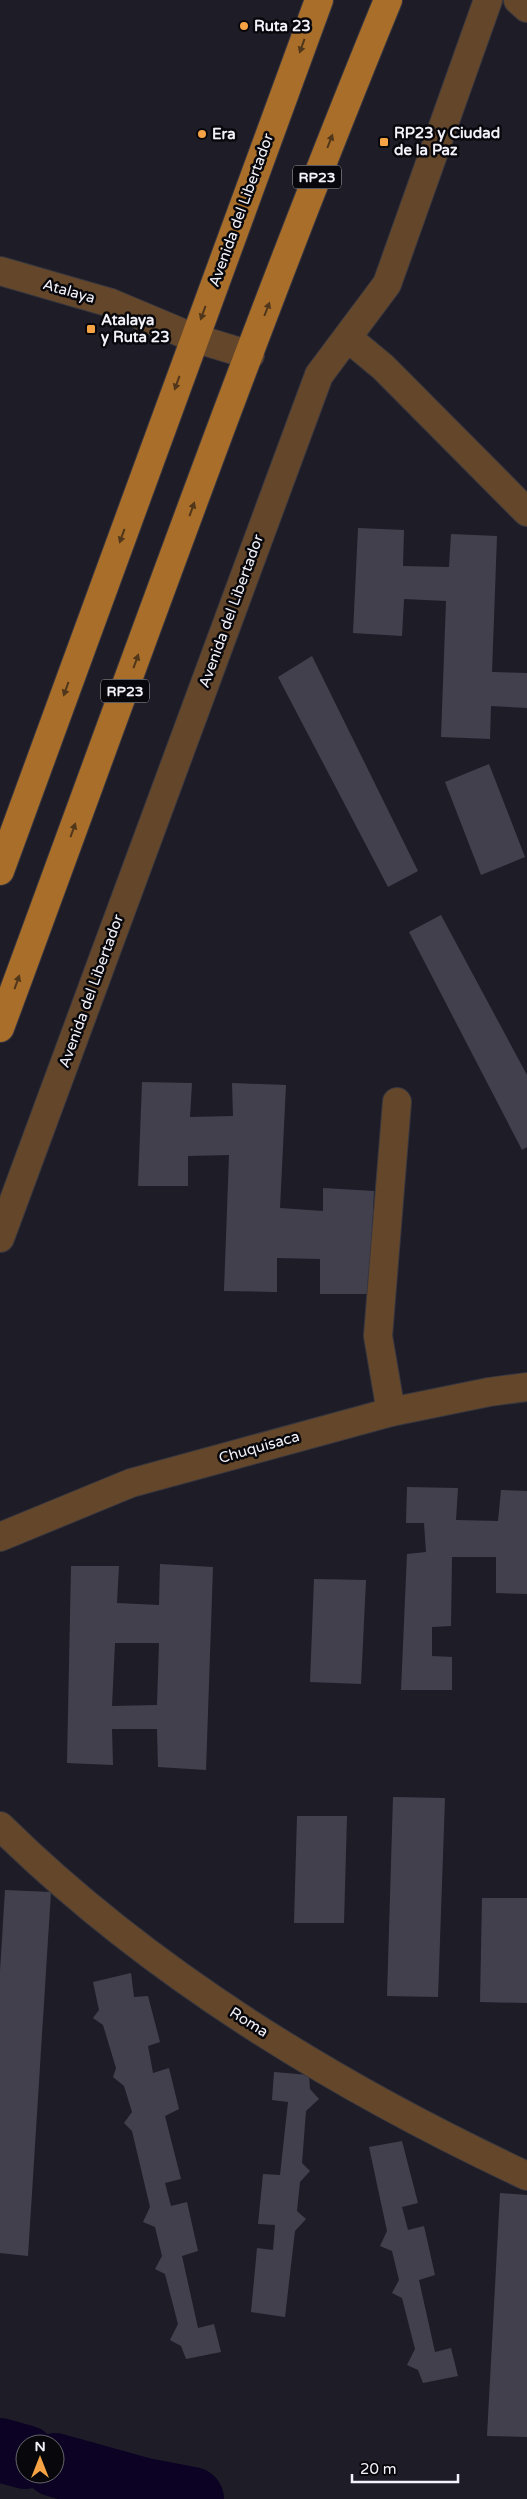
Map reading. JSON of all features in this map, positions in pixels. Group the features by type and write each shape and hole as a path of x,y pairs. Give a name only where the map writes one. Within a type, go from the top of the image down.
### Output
{"main road":[{"name":"Avenida del Libertador","path":"0,872 319,0"},
{"name":"RP23","path":"0,1028 336,127 388,0"}],"street":[{"name":"Avenida del Libertador","path":"0,1238 319,375 387,284 488,0"},
{"path":"518,0 527,8"},
{"name":"Atalaya","path":"0,271 111,303 194,338 250,355"},
{"path":"348,338 383,367 527,512"},
{"path":"391,1412 378,1336 397,1102"},
{"name":"Chuquisaca","path":"0,1537 131,1483 391,1412 489,1392 527,1387"},
{"name":"Roma","path":"0,1826 105,1919 206,1994 317,2065 413,2120 527,2176"}],"building":[{"path":"358,528 404,530 403,566 449,567 451,534 497,536 492,672 527,673 527,708 491,706 490,739 441,737 446,601 404,599 402,636 353,633"},
{"path":"312,656 418,871 388,887 278,677"},
{"path":"489,764 525,857 481,875 445,782"},
{"path":"441,915 527,1075 527,1147 522,1150 409,932"},
{"path":"142,1082 192,1083 190,1117 233,1116 232,1083 286,1085 280,1208 323,1211 323,1188 374,1191 369,1294 320,1294 320,1259 277,1258 277,1292 224,1291 229,1155 188,1156 188,1186 138,1186"},
{"path":"407,1487 458,1488 456,1520 498,1521 501,1490 527,1491 527,1594 496,1593 496,1557 452,1557 451,1626 432,1627 432,1656 452,1657 452,1690 401,1690 407,1554 426,1552 424,1523 406,1523"},
{"path":"160,1564 213,1567 206,1770 158,1767 157,1729 112,1729 113,1765 67,1763 71,1566 119,1566 117,1603 159,1605","holes":["115,1643 159,1643 157,1705 112,1706"]},
{"path":"314,1579 366,1580 361,1684 310,1682"},
{"path":"393,1797 445,1798 438,1997 387,1996"},
{"path":"297,1816 347,1816 344,1923 294,1923"},
{"path":"5,1890 51,1892 28,2256 0,2253 0,1971"},
{"path":"482,1898 527,1898 527,2003 480,2002"},
{"path":"131,1973 134,1997 148,1996 160,2042 148,2046 153,2073 169,2068 179,2109 165,2116 181,2179 165,2183 171,2206 187,2202 198,2251 182,2256 198,2328 214,2324 221,2352 186,2359 181,2346 170,2340 178,2324 165,2274 155,2269 162,2256 155,2227 143,2222 150,2207 132,2131 124,2123 132,2112 124,2086 113,2077 116,2068 103,2025 93,2018 99,2010 93,1982"},
{"path":"274,2072 309,2075 310,2089 319,2099 306,2111 302,2163 310,2171 300,2182 297,2211 306,2219 295,2231 285,2317 251,2312 257,2248 273,2250 275,2225 258,2224 263,2174 280,2175 288,2102 272,2100"},
{"path":"402,2141 418,2203 402,2207 408,2230 424,2226 435,2275 419,2280 435,2352 451,2348 458,2376 423,2383 418,2370 407,2365 415,2349 402,2298 392,2293 399,2280 392,2251 380,2246 387,2231 369,2147"},
{"path":"500,2193 527,2195 527,2437 487,2436"}],"waterway":[{"path":"0,2450 15,2454"},
{"path":"65,2468 145,2490 192,2499"}],"place":[{"name":"Ruta 23","path":"244,26"},
{"name":"Era","path":"202,134"},
{"name":"RP23 y Ciudad de la Paz","path":"384,142"},
{"name":"Atalaya y Ruta 23","path":"91,329"}]}
